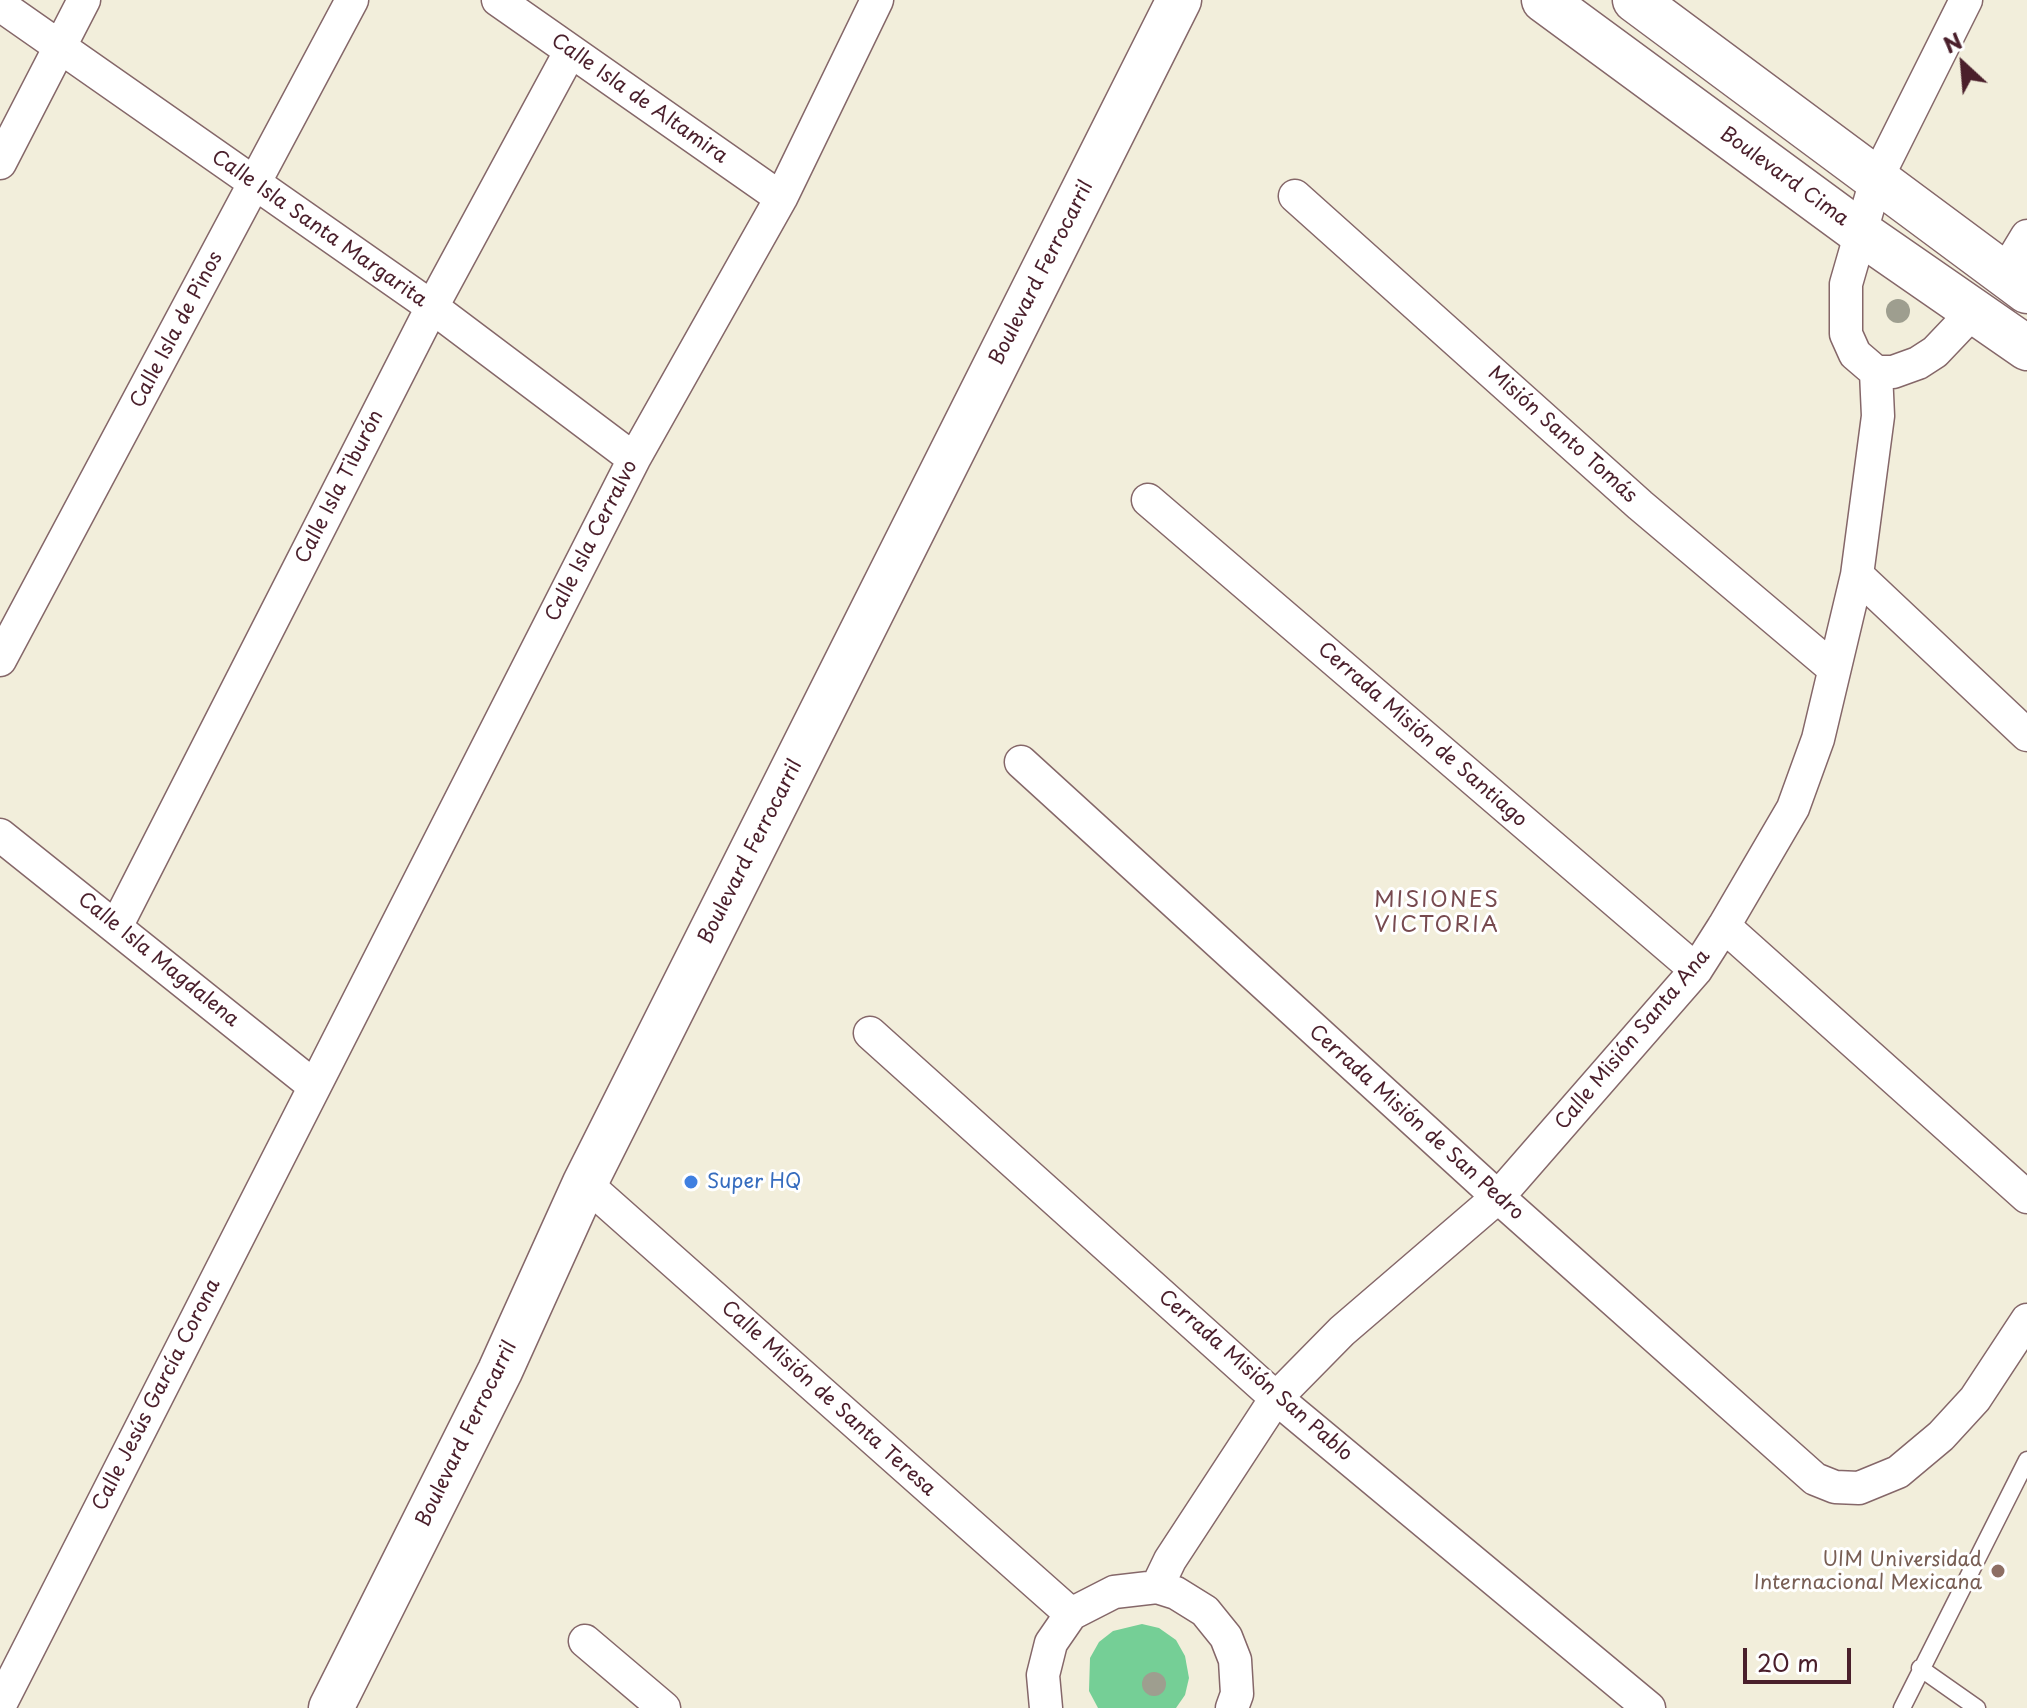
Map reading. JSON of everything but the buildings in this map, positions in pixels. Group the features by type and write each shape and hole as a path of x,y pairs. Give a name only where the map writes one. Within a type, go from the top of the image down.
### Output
{"main road":[{"name":"Boulevard Ferrocarril","path":"331,1708 500,1371 585,1183 1179,0"},
{"name":"Boulevard Cima","path":"1544,0 1861,233 2027,348"},
{"path":"1643,3 2015,282 1974,311"}],"street":[{"path":"0,163 84,0"},
{"name":"Calle Isla de Pinos","path":"0,660 186,317 253,182 352,0"},
{"name":"Calle Isla de Altamira","path":"498,0 781,198"},
{"name":"Calle Isla Cerralvo","path":"314,1086 634,459 781,198 877,0"},
{"path":"1966,0 1876,180 1846,284 1846,334 1855,354 1876,372 1893,372 1918,363 1950,338 1974,311"},
{"name":"Calle Isla Santa Margarita","path":"0,5 432,307 634,459"},
{"name":"Calle Isla Tiburón","path":"117,925 432,307 570,52"},
{"name":"Misión Santo Tomás","path":"1295,196 1640,505 1833,668"},
{"path":"2015,282 2027,236"},
{"name":"Calle Misión Santa Ana","path":"1157,1587 1170,1560 1276,1398 1342,1331 1498,1197 1696,970 1724,926 1793,808 1810,767 1857,575 1878,416 1876,372"},
{"name":"Cerrada Misión de Santiago","path":"1148,500 1696,970"},
{"path":"1857,575 2027,735"},
{"name":"Cerrada Misión de San Pedro","path":"1021,762 1498,1197 1815,1479 1835,1487 1859,1488 1898,1472 1941,1436 1975,1399 2006,1357 2027,1320"},
{"name":"Calle Isla Magdalena","path":"0,835 117,925 314,1086"},
{"path":"1724,926 2027,1197"},
{"name":"Cerrada Misión San Pablo","path":"870,1033 1276,1398 1649,1708"},
{"name":"Calle Jesús García Corona","path":"0,1705 314,1086"},
{"name":"Calle Misión de Santa Teresa","path":"585,1183 1071,1614"},
{"path":"1046,1708 1045,1664 1051,1643 1071,1614 1114,1592 1157,1587 1176,1593 1205,1611 1226,1637 1235,1660 1237,1694 1232,1708"},
{"path":"585,1641 664,1708"}],"lane":[{"path":"1902,1708 2027,1460"},
{"path":"1920,1668 1977,1708"}],"green space":[{"path":"1142,1624 1159,1628 1176,1640 1185,1656 1189,1678 1185,1695 1176,1708 1098,1708 1089,1691 1090,1658 1099,1642 1113,1631"}],"place":[{"name":"Super HQ","path":"691,1182"},
{"name":"UIM Universidad Internacional Mexicana","path":"1998,1571"}],"district":[{"name":"MISIONES VICTORIA","path":"1437,914"}]}
